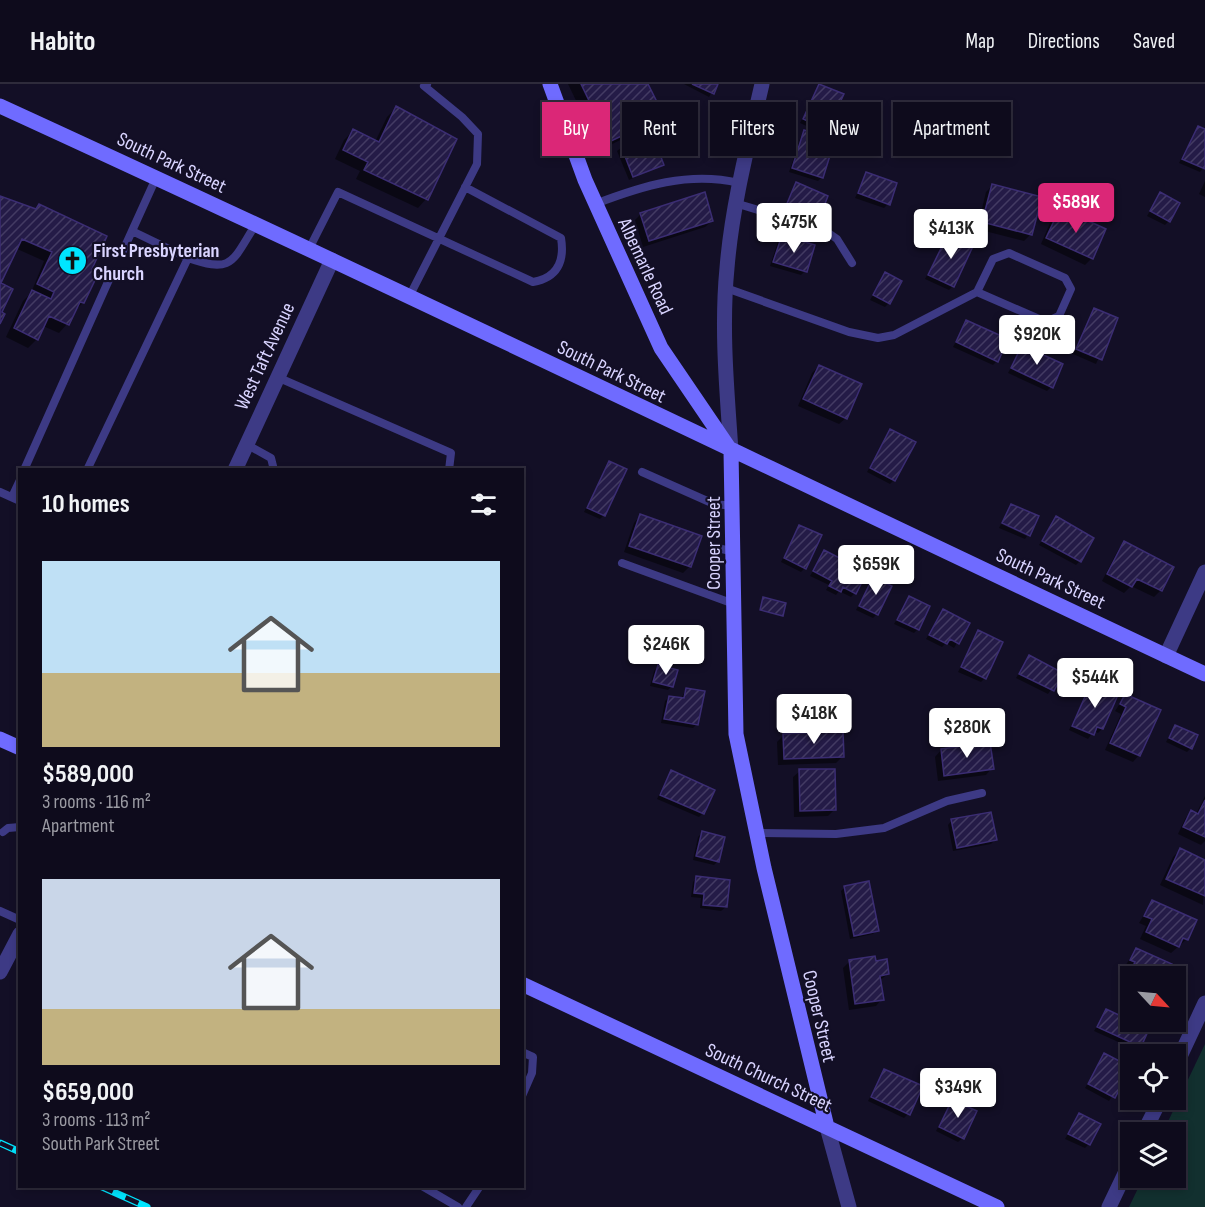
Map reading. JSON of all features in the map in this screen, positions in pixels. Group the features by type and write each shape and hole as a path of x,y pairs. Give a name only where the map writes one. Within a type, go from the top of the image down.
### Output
{"main road":[{"name":"Albemarle Road","path":"550,84 595,204 661,348 731,452"},
{"name":"South Park Street","path":"0,106 256,224 731,452 1205,674"},
{"name":"Cooper Street","path":"731,452 734,506 736,734 805,1047 826,1127"},
{"path":"0,739 18,747"},
{"name":"South Church Street","path":"524,985 998,1207"}],"street":[{"name":"Cooper Street","path":"731,452 724,353 726,288 735,203 762,84"},
{"name":"West Taft Avenue","path":"236,468 332,260"},
{"path":"1166,656 1205,572"},
{"path":"0,971 16,951"},
{"path":"1186,1044 1205,1003"},
{"name":"Cooper Street","path":"826,1127 849,1207"},
{"path":"1110,1207 1120,1185"}],"lane":[{"path":"410,297 477,164 478,134 462,117 424,86 427,84"},
{"path":"595,204 644,185 717,177 740,183"},
{"path":"122,253 156,178"},
{"path":"309,249 338,192 440,237 533,282 544,280 557,270 564,255 561,238 465,187"},
{"path":"735,203 824,230 837,239 852,263"},
{"path":"132,231 188,258 221,266 232,262 256,224"},
{"path":"726,288 849,332 878,338 894,335 977,292 993,259 1009,254 1065,278 1071,289 1059,316 1046,322 977,292"},
{"path":"88,468 188,258"},
{"path":"25,468 112,273"},
{"path":"277,377 451,453 449,468"},
{"path":"246,444 271,458 274,468"},
{"path":"642,472 714,504 734,506"},
{"path":"0,492 16,499"},
{"path":"718,548 734,552"},
{"path":"622,563 734,604"},
{"path":"757,833 836,834 884,828 946,801 982,793"},
{"path":"3,832 8,828 18,827"},
{"path":"0,911 18,919"},
{"path":"524,1053 533,1057 532,1073 524,1091"},
{"path":"425,1188 458,1207"},
{"path":"466,1207 479,1188"}],"green space":[{"path":"1205,1044 1205,1207 1129,1207 1138,1188 1186,1188 1186,1122 1168,1122 1174,1110 1186,1110 1186,1084"}],"building":[{"path":"581,84 648,84 657,102 622,102 622,136 610,142 610,102 590,102"},
{"path":"692,84 718,84 714,94"},
{"path":"819,84 844,94 840,102 811,102"},
{"path":"396,106 457,139 428,200 364,170 368,162 343,150 353,129 379,142"},
{"path":"808,108 808,121 803,119"},
{"path":"1198,126 1205,129 1205,169 1182,159"},
{"path":"804,130 808,131 808,156 830,156 823,178 792,168"},
{"path":"625,156 661,156 664,165 633,177"},
{"path":"866,172 897,183 890,205 858,193"},
{"path":"796,182 828,196 819,219 811,216 807,223 783,213"},
{"path":"992,184 1042,197 1032,235 982,222"},
{"path":"705,192 713,221 649,241 640,213"},
{"path":"1160,192 1180,203 1170,222 1150,211"},
{"name":"First Presbyterian Church","path":"0,196 36,209 39,204 107,236 92,269 99,272 84,303 80,302 69,325 49,316 38,340 14,328 32,290 51,299 54,292 37,284 52,252 22,239 1,283 13,289 2,312 5,314 0,324"},
{"path":"1060,208 1106,229 1093,259 1046,238"},
{"path":"949,232 974,244 954,287 928,275"},
{"path":"782,235 815,245 807,272 773,262"},
{"path":"885,272 902,281 890,304 873,295"},
{"path":"1094,308 1118,318 1102,360 1076,349"},
{"path":"966,320 1008,339 998,362 956,342"},
{"path":"1022,345 1063,364 1053,388 1011,368"},
{"path":"819,365 862,384 847,419 803,399"},
{"path":"890,429 916,442 895,481 870,468"},
{"path":"609,461 627,469 605,516 587,508"},
{"path":"1011,504 1039,516 1030,536 1002,523"},
{"path":"640,514 702,536 691,567 629,546"},
{"path":"1056,516 1094,538 1081,562 1042,541"},
{"path":"799,525 822,535 806,569 784,558"},
{"path":"1124,541 1174,567 1162,591 1137,579 1132,587 1107,574"},
{"path":"824,550 867,572 856,594 843,587 841,592 829,586 832,581 813,571"},
{"path":"873,577 892,586 878,615 859,606"},
{"path":"909,596 930,606 919,630 897,620"},
{"path":"763,597 786,603 783,616 760,610"},
{"path":"943,609 970,623 959,644 950,639 947,644 929,635"},
{"path":"978,630 1003,642 986,679 961,667"},
{"path":"1029,655 1063,673 1054,691 1019,674"},
{"path":"658,665 678,670 673,687 653,682"},
{"path":"1091,683 1118,695 1103,729 1097,727 1094,735 1072,726"},
{"path":"686,688 705,691 698,725 664,719 669,696 684,698"},
{"path":"1125,694 1161,710 1140,756 1110,743 1126,707 1120,704"},
{"path":"1175,725 1198,735 1192,749 1169,738"},
{"path":"843,731 844,757 784,759 783,734"},
{"path":"990,742 994,769 944,776 941,749"},
{"path":"799,769 835,769 836,810 800,811"},
{"path":"671,770 715,790 704,814 660,795"},
{"path":"1205,800 1205,837 1183,827 1191,810 1198,814"},
{"path":"991,812 997,840 957,848 951,819"},
{"path":"702,831 725,837 719,862 696,856"},
{"path":"1180,848 1205,860 1205,896 1166,879"},
{"path":"696,876 730,880 727,907 703,905 704,894 694,893"},
{"path":"869,881 879,931 854,936 844,886"},
{"path":"1152,900 1197,920 1188,940 1183,938 1179,947 1146,932 1152,919 1144,916"},
{"path":"1136,948 1172,964 1171,966 1133,966 1135,962 1130,960"},
{"path":"875,956 876,961 887,959 889,974 880,976 884,1000 855,1004 849,960"},
{"path":"1106,1009 1120,1016 1120,1032 1148,1032 1142,1044 1134,1044 1097,1027"},
{"path":"1104,1053 1120,1061 1120,1088 1115,1098 1088,1084"},
{"path":"884,1069 923,1086 910,1115 871,1097"},
{"path":"952,1100 977,1111 964,1139 939,1127"},
{"path":"1079,1113 1101,1124 1090,1145 1068,1134"}],"railway":[{"path":"0,1143 18,1151"},
{"path":"104,1188 147,1207"}],"place":[{"name":"First Presbyterian Church","path":"72,261"}]}
